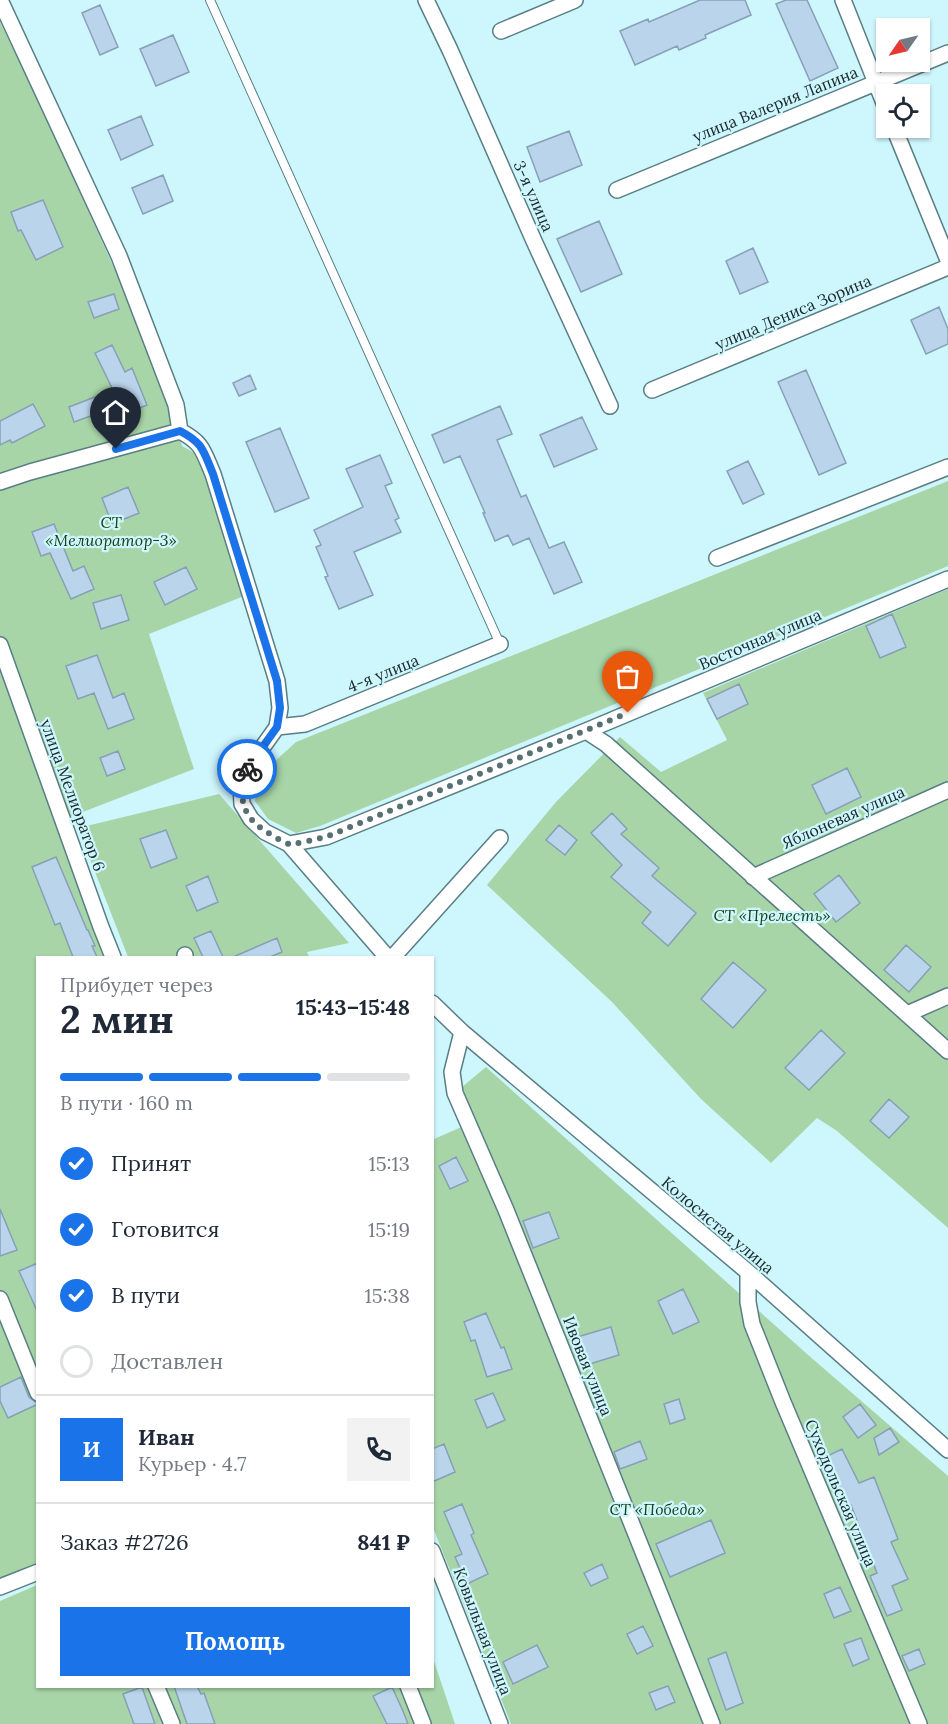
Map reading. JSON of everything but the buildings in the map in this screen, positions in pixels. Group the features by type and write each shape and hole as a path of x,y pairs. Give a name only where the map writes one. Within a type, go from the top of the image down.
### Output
{"street":[{"path":"0,0 119,256 176,405 180,431"},
{"name":"3-я улица","path":"426,0 610,406"},
{"path":"501,31 575,0"},
{"path":"843,0 876,82"},
{"name":"улица Валерия Лапина","path":"616,190 948,52"},
{"path":"898,138 948,260"},
{"name":"улица Дениса Зорина","path":"652,390 948,267"},
{"path":"0,482 180,431 196,439 213,474 277,681 280,708 277,727 246,769 241,786 242,804 251,819 265,831 289,844 386,956"},
{"path":"717,558 948,466"},
{"name":"Восточная улица","path":"289,844 326,837 948,579"},
{"name":"4-я улица","path":"277,727 305,724 500,644"},
{"name":"улица Мелиоратор 6","path":"0,645 100,927 113,956"},
{"path":"586,731 606,744 948,1051"},
{"name":"Яблоневая улица","path":"753,877 948,790"},
{"path":"394,956 500,838"},
{"path":"907,1014 948,996"},
{"name":"Колосистая улица","path":"434,1005 457,1028 748,1272 948,1450"},
{"name":"Ивовая улица","path":"457,1028 452,1072 455,1093 506,1210 712,1724"},
{"name":"Суходольская улица","path":"748,1272 748,1302 752,1324 919,1724"},
{"path":"0,1299 36,1388"},
{"name":"Ковыльная улица","path":"434,1556 500,1724"},
{"path":"0,1587 36,1573"},
{"path":"157,1688 172,1724"},
{"path":"409,1688 423,1724"}],"lane":[{"path":"210,0 500,644"}],"green space":[{"name":"СТ «Мелиоратор-3»","path":"0,22 123,288 172,406 182,446 200,456 244,596 149,634 194,769 57,822 111,956 36,956 36,1565 0,1580"},
{"path":"948,481 948,566 320,826 296,833 268,819 255,801 260,775 296,742"},
{"name":"СТ «Прелесть»","path":"948,589 948,1228 837,1131 817,1118 771,1163 701,1099 612,1002 487,885 556,802 620,737 661,772 727,740 703,693"},
{"path":"219,794 349,943 307,952 309,956 128,956 78,828"},
{"name":"СТ «Победа»","path":"486,1067 807,1354 948,1476 948,1724 511,1724 434,1530 434,1139 475,1121 462,1087"},
{"path":"36,1585 36,1688 405,1688 419,1724 0,1724 0,1601"},
{"path":"434,1661 455,1724 431,1724 417,1688 434,1688"}],"way so far":[{"path":"247,769 241,786 242,804 251,819 265,831 289,844 326,837 628,713"}],"route":[{"path":"116,449 180,431 196,439 204,452 213,474 277,681 280,708 277,727 247,769"}]}
